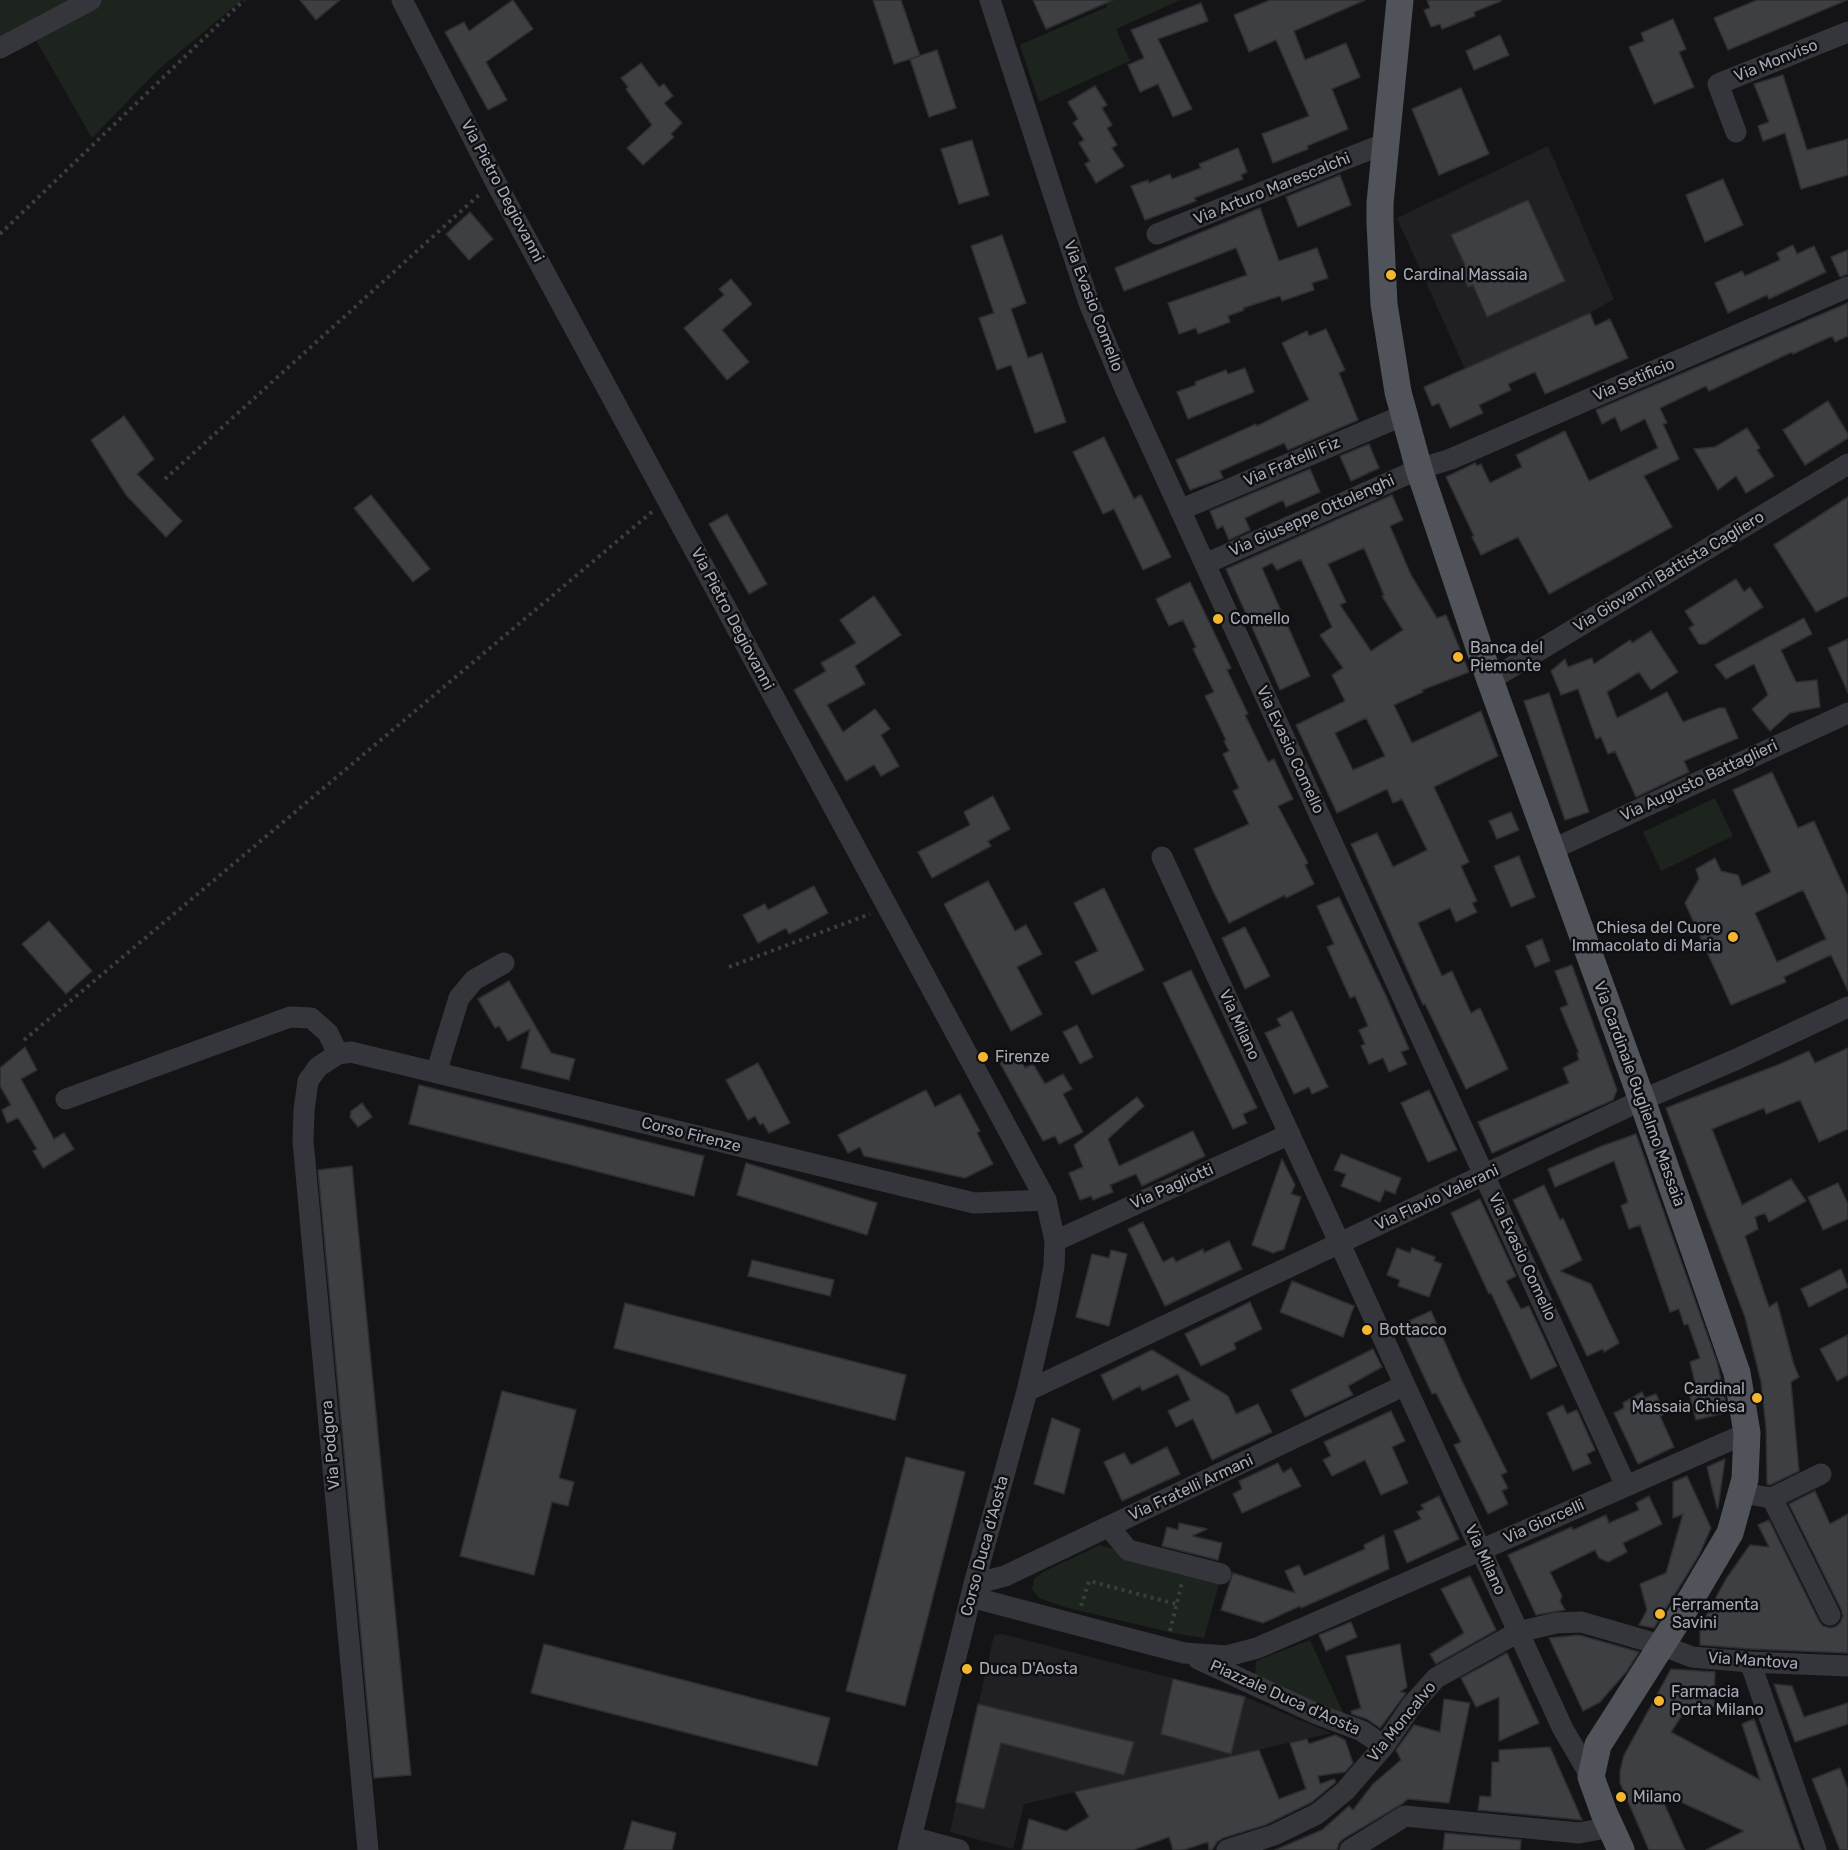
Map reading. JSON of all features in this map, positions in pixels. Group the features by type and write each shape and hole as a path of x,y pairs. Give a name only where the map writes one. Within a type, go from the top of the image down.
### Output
{"main road":[{"name":"Via Cardinale Guglielmo Massaia","path":"1400,0 1380,222 1384,304 1398,392 1419,469 1491,680 1737,1373 1747,1433 1745,1479 1730,1533 1598,1745 1591,1777"},
{"name":"Via Milano","path":"1591,1777 1616,1838"}],"street":[{"path":"0,48 91,0"},
{"name":"Via Pietro Degiovanni","path":"402,0 495,181 1046,1200 1054,1240"},
{"name":"Via Evasio Comello","path":"990,0 1089,303 1125,389 1626,1486"},
{"name":"Via Monviso","path":"1736,132 1718,84 1848,32"},
{"name":"Via Arturo Marescalchi","path":"1157,234 1386,143"},
{"name":"Via Setificio","path":"1419,469 1451,459 1848,287"},
{"name":"Via Fratelli Fiz","path":"1180,510 1404,415"},
{"name":"Via Giovanni Battista Cagliero","path":"1491,680 1848,464"},
{"name":"Via Giuseppe Ottolenghi","path":"1205,564 1419,469"},
{"name":"Via Augusto Battaglieri","path":"1551,850 1848,713"},
{"name":"Via Milano","path":"1162,857 1563,1730 1591,1777"},
{"path":"436,1073 459,998 474,980 504,963"},
{"name":"Via Flavio Valerani","path":"1027,1391 1642,1100 1737,1059 1848,1006"},
{"path":"66,1099 290,1017 311,1018 328,1033 338,1054"},
{"name":"Corso Firenze","path":"338,1054 351,1052 974,1203 1046,1200"},
{"name":"Via Podgora","path":"338,1054 318,1067 308,1081 303,1140 368,1850"},
{"name":"Via Pagliotti","path":"1054,1240 1290,1134"},
{"name":"Corso Duca d'Aosta","path":"910,1844 972,1590 1027,1391 1054,1266 1054,1240"},
{"name":"Via Fratelli Armani","path":"972,1590 1405,1385"},
{"name":"Via Giorcelli","path":"1308,1626 1747,1433"},
{"path":"1741,1493 1772,1497 1821,1474"},
{"path":"1772,1497 1830,1615"},
{"path":"1109,1527 1128,1550 1221,1574"},
{"name":"Piazzale Duca d'Aosta","path":"972,1590 1075,1624 1175,1650 1227,1656 1257,1648 1308,1626"},
{"name":"Via Moncalvo","path":"1227,1850 1274,1835 1317,1814 1345,1791 1384,1746 1412,1705 1436,1678 1518,1632 1556,1623 1581,1622 1661,1645"},
{"name":"Via Mantova","path":"1661,1645 1692,1657 1848,1666"},
{"name":"Piazzale Duca d'Aosta","path":"1175,1650 1317,1714 1362,1731 1384,1746"},
{"path":"1750,1662 1816,1850"},
{"name":"Via Milano","path":"1350,1850 1406,1816 1616,1838"},
{"path":"910,1844 959,1850"}],"path":[{"path":"0,234 244,0"},
{"path":"165,479 495,181"},
{"path":"24,1040 654,510 669,502"},
{"path":"729,967 887,908"},
{"path":"1175,1650 1176,1604 1186,1564"},
{"path":"1075,1624 1089,1581 1176,1604"}],"shaded area":[{"path":"0,0 242,0 159,69 92,138 32,33 0,51"},
{"path":"1105,0 1180,0 1116,29 1130,61 1039,102 1020,45 1107,7"},
{"path":"1548,146 1614,299 1590,313 1465,369 1397,218"},
{"path":"1715,798 1733,836 1661,871 1643,832"},
{"path":"1100,1545 1220,1580 1204,1638 1173,1633 1064,1607 1039,1598 1032,1589 1034,1579 1045,1571"},
{"path":"1002,1634 1245,1697 1331,1733 1024,1804 1013,1849 950,1832 994,1635"},
{"path":"1310,1640 1346,1719 1255,1676 1256,1661"}],"building":[{"path":"300,0 340,0 316,20"},
{"path":"513,0 533,29 486,62 507,100 488,110 445,32 464,22 469,31"},
{"path":"873,0 901,0 920,56 894,64"},
{"path":"1033,0 1113,0 1046,29"},
{"path":"1270,0 1365,0 1294,31 1305,60 1346,43 1360,77 1332,89 1348,129 1273,163 1262,134 1309,116 1276,40 1249,52 1234,15"},
{"path":"1427,0 1501,1 1474,12 1475,16 1442,29 1440,24 1431,27 1424,10 1430,8"},
{"path":"1757,0 1847,0 1728,50 1714,18"},
{"path":"1201,3 1208,21 1158,39 1192,109 1173,117 1158,84 1140,92 1128,65 1144,58 1131,30"},
{"path":"1673,19 1686,49 1679,52 1694,87 1654,104 1629,47 1644,41 1641,33"},
{"path":"1500,35 1509,55 1474,70 1466,51"},
{"path":"937,50 956,108 929,117 910,59"},
{"path":"641,63 659,87 664,84 673,96 664,103 682,123 671,134 674,137 643,165 627,148 652,125 626,89 628,87 621,78"},
{"path":"1783,75 1807,150 1848,139 1848,175 1801,189 1785,133 1763,141 1758,126 1769,122 1754,84"},
{"path":"1095,86 1107,105 1102,108 1112,125 1107,128 1117,145 1112,148 1124,166 1096,183 1085,164 1090,161 1079,143 1084,140 1073,123 1078,119 1068,102"},
{"path":"1461,88 1489,154 1439,175 1412,109"},
{"path":"972,140 989,195 959,204 941,149"},
{"path":"1238,148 1247,172 1241,175 1243,179 1194,198 1196,201 1145,220 1131,186 1148,180 1149,183 1170,174 1172,179 1201,168 1199,164"},
{"path":"1340,175 1351,205 1298,227 1286,197"},
{"path":"1723,179 1743,225 1705,242 1686,195"},
{"path":"1528,200 1565,281 1487,317 1473,285 1468,287 1460,267 1465,265 1451,235"},
{"path":"1260,208 1279,261 1317,248 1328,278 1312,283 1314,290 1282,301 1280,296 1243,308 1244,310 1228,316 1230,322 1198,334 1196,328 1179,334 1168,303 1247,275 1236,248 1124,291 1115,268"},
{"path":"470,212 493,239 469,260 446,234"},
{"path":"1002,235 1026,303 1011,309 1028,358 1042,353 1066,422 1035,433 1011,365 997,370 979,318 994,313 971,246"},
{"path":"1793,245 1797,254 1814,246 1826,272 1769,299 1767,295 1728,313 1715,283 1742,271 1745,276 1780,260 1777,253"},
{"path":"1848,250 1848,274 1840,277 1831,257"},
{"path":"731,279 752,304 722,330 749,362 727,380 684,328 724,295 719,289"},
{"path":"1848,303 1848,336 1835,342 1832,336 1709,391 1706,386 1660,408 1667,423 1663,424 1679,459 1644,476 1672,527 1549,594 1518,537 1481,555 1446,477 1475,463 1477,466 1481,464 1490,483 1522,467 1516,455 1565,431 1589,481 1658,448 1645,419 1621,431 1615,417 1602,424 1596,410"},
{"path":"1590,313 1595,326 1610,319 1628,358 1545,394 1535,372 1508,384 1511,390 1479,405 1483,413 1450,428 1439,403 1432,406 1424,387"},
{"path":"1326,329 1345,370 1339,373 1358,420 1288,450 1284,443 1220,471 1223,478 1190,490 1176,460 1256,424 1257,426 1309,400 1282,343 1307,331 1309,336"},
{"path":"1245,368 1254,392 1188,419 1177,392 1226,370 1228,374"},
{"path":"1828,401 1848,434 1848,438 1805,465 1783,430"},
{"path":"124,416 154,459 137,474 182,521 166,537 126,495 91,440"},
{"path":"1747,428 1760,448 1757,450 1774,476 1746,493 1736,476 1718,490 1694,449 1715,447"},
{"path":"1104,437 1134,499 1141,495 1171,557 1143,570 1114,509 1103,514 1073,452"},
{"path":"1369,444 1379,468 1351,481 1340,456"},
{"path":"1310,469 1320,492 1286,507 1283,500 1245,518 1250,530 1229,540 1223,526 1217,529 1210,511"},
{"path":"371,495 430,569 413,582 354,508"},
{"path":"1392,495 1403,520 1390,526 1411,575 1437,618 1446,615 1469,672 1422,690 1423,692 1394,705 1412,743 1481,711 1498,756 1434,787 1469,862 1461,866 1477,901 1472,903 1477,912 1456,922 1450,908 1418,923 1442,976 1452,971 1471,1013 1480,1008 1508,1069 1466,1089 1425,1004 1423,1005 1351,844 1377,833 1393,867 1427,850 1402,799 1393,803 1387,789 1337,813 1296,725 1345,701 1332,675 1343,668 1320,635 1332,627 1301,559 1277,570 1272,563 1262,568 1310,676 1280,690 1226,569","holes":["1364,548 1384,595 1382,596 1403,630 1371,651 1340,605 1346,602 1328,564","1366,718 1385,756 1353,770 1335,733"]},
{"path":"1848,497 1848,596 1816,612 1774,545"},
{"path":"727,514 767,584 749,594 709,524"},
{"path":"1736,579 1744,592 1750,587 1763,607 1705,644 1699,644 1689,628 1694,625 1685,611"},
{"path":"1190,582 1231,668 1227,670 1248,714 1245,715 1268,762 1274,759 1293,799 1278,806 1308,863 1305,865 1314,884 1286,898 1285,895 1229,923 1194,849 1249,824 1233,791 1239,788 1223,754 1229,751 1224,741 1226,740 1205,696 1214,692 1193,649 1196,647 1183,620 1169,626 1156,599"},
{"path":"874,596 901,635 855,666 865,684 827,705 843,732 875,709 890,729 881,735 899,766 881,776 874,765 846,781 794,690 826,671 821,663 856,643 840,620"},
{"path":"1804,618 1812,634 1781,650 1796,682 1817,680 1820,707 1790,713 1770,731 1752,709 1768,695 1754,664 1726,679 1715,665"},
{"path":"1651,631 1678,672 1651,690 1639,672 1607,692 1617,718 1667,692 1683,722 1719,708 1725,708 1738,738 1684,761 1689,772 1636,797 1615,751 1608,754 1601,737 1596,739 1578,689 1561,695 1551,671 1565,659 1568,667 1592,658 1594,664 1630,640 1632,643"},
{"path":"1848,639 1848,693 1828,648"},
{"path":"1549,693 1589,812 1565,820 1524,701"},
{"path":"1772,772 1798,828 1814,821 1848,896 1848,991 1831,955 1784,977 1786,982 1731,1005 1685,903 1699,879 1696,869 1715,858 1721,871 1738,875 1742,886 1771,872 1733,790","holes":["1803,890 1826,939 1777,962 1755,913"]},
{"path":"993,796 1010,829 988,841 991,846 932,878 918,852 970,825 964,812"},
{"path":"1511,812 1519,830 1497,839 1489,821"},
{"path":"1519,856 1535,897 1511,907 1494,866"},
{"path":"988,881 1015,931 1026,925 1042,954 1017,967 1042,1014 1011,1031 944,904"},
{"path":"814,886 828,913 789,934 786,928 758,943 743,915 765,904 768,910"},
{"path":"1104,888 1144,970 1092,995 1075,962 1098,951 1074,903"},
{"path":"1339,897 1409,1049 1401,1052 1407,1064 1389,1072 1383,1058 1369,1064 1361,1046 1365,1044 1359,1030 1368,1026 1355,996 1350,998 1327,947 1334,944 1317,906"},
{"path":"49,921 92,971 66,994 22,944"},
{"path":"1245,927 1270,976 1245,989 1222,938"},
{"path":"1542,939 1550,961 1535,967 1526,946"},
{"path":"1572,965 1617,1090 1613,1100 1492,1153 1478,1122 1569,1083 1563,1068 1579,1060 1577,1053 1579,1053 1560,1008 1568,1005 1555,971"},
{"path":"1191,970 1257,1108 1243,1114 1247,1123 1233,1129 1163,983"},
{"path":"509,981 551,1053 575,1059 569,1080 521,1068 530,1029 508,1041 499,1026 495,1028 478,999"},
{"path":"1292,1011 1328,1087 1312,1094 1309,1087 1294,1094 1265,1033 1281,1026 1277,1019"},
{"path":"1077,1025 1093,1057 1080,1064 1063,1032"},
{"path":"25,1047 37,1070 21,1079 54,1139 64,1133 74,1149 43,1168 33,1151 37,1149 18,1118 7,1123 2,1110 11,1105 0,1086 0,1068"},
{"path":"1848,1048 1848,1129 1819,1142 1800,1100 1766,1114 1764,1108 1712,1129 1742,1205 1791,1179 1806,1201 1769,1222 1765,1213 1755,1217 1758,1229 1745,1236 1769,1307 1777,1302 1799,1377 1791,1382 1799,1471 1770,1485 1767,1484 1766,1428 1761,1382 1745,1317 1666,1108 1809,1051 1815,1063"},
{"path":"1017,1054 1025,1068 1033,1064 1045,1084 1063,1074 1072,1089 1063,1094 1083,1132 1059,1144 1055,1136 1043,1141 1000,1063"},
{"path":"758,1063 790,1123 769,1133 763,1123 760,1125 755,1116 748,1120 726,1080"},
{"path":"419,1085 704,1156 694,1196 409,1124"},
{"path":"926,1090 935,1107 960,1094 980,1131 977,1133 993,1164 965,1178 864,1156 860,1147 848,1153 838,1135"},
{"path":"1429,1090 1457,1150 1428,1162 1401,1103"},
{"path":"1137,1097 1144,1106 1108,1139 1119,1166 1193,1131 1205,1156 1142,1186 1136,1174 1110,1185 1113,1192 1093,1200 1091,1196 1080,1200 1069,1173 1083,1167 1074,1145"},
{"path":"362,1103 372,1117 358,1127 350,1117 351,1111"},
{"path":"1636,1134 1717,1362 1728,1412 1696,1420 1689,1393 1697,1391 1690,1362 1700,1358 1688,1324 1684,1325 1679,1309 1670,1312 1640,1225 1629,1229 1621,1206 1628,1202 1614,1161 1555,1187 1548,1169"},
{"path":"1341,1154 1401,1178 1395,1194 1385,1190 1380,1202 1341,1186 1346,1174 1334,1170"},
{"path":"1282,1159 1295,1185 1291,1194 1301,1197 1284,1249 1273,1253 1252,1245"},
{"path":"746,1163 877,1203 867,1235 737,1195"},
{"path":"352,1166 411,1775 374,1778 318,1170"},
{"path":"1838,1183 1848,1204 1848,1219 1823,1230 1808,1197"},
{"path":"1544,1185 1560,1220 1563,1218 1582,1260 1560,1271 1591,1284 1619,1343 1604,1352 1603,1349 1587,1356 1513,1200"},
{"path":"1480,1199 1516,1276 1506,1281 1521,1309 1529,1306 1557,1366 1531,1379 1451,1213"},
{"path":"1143,1222 1163,1262 1173,1257 1176,1262 1203,1249 1204,1253 1229,1241 1242,1269 1165,1306 1128,1229"},
{"path":"1397,1248 1410,1253 1412,1248 1435,1257 1434,1261 1442,1264 1429,1297 1398,1286 1400,1280 1387,1275"},
{"path":"1111,1250 1127,1254 1109,1326 1076,1317 1092,1254 1109,1258"},
{"path":"752,1260 834,1280 830,1296 748,1276"},
{"path":"1841,1269 1848,1287 1809,1307 1801,1289"},
{"path":"1292,1281 1354,1306 1343,1337 1280,1312"},
{"path":"1250,1302 1262,1329 1234,1343 1236,1349 1201,1366 1185,1334"},
{"path":"625,1303 906,1375 895,1420 614,1348"},
{"path":"1431,1311 1462,1381 1507,1472 1501,1475 1508,1488 1502,1491 1508,1504 1488,1514 1454,1445 1461,1442 1436,1393 1432,1394 1400,1325"},
{"path":"1848,1335 1848,1375 1837,1381 1820,1349"},
{"path":"1373,1349 1382,1367 1348,1386 1353,1395 1305,1417 1291,1390"},
{"path":"1152,1350 1228,1396 1236,1414 1258,1404 1272,1432 1212,1460 1193,1419 1176,1427 1168,1411 1190,1400 1178,1374 1142,1391 1140,1386 1113,1400 1101,1375"},
{"path":"502,1391 576,1410 559,1478 574,1482 568,1506 552,1502 534,1575 460,1556"},
{"path":"1642,1392 1645,1398 1656,1394 1665,1413 1660,1416 1674,1447 1638,1464 1614,1413 1624,1408 1623,1403"},
{"path":"1563,1405 1567,1414 1577,1410 1595,1450 1587,1454 1591,1463 1573,1471 1547,1413"},
{"path":"1391,1411 1405,1441 1392,1447 1408,1483 1381,1495 1365,1460 1332,1476 1323,1460 1331,1456 1324,1442"},
{"path":"1052,1418 1080,1429 1064,1494 1034,1484"},
{"path":"1167,1447 1180,1474 1122,1501 1104,1462 1124,1453 1131,1465"},
{"path":"906,1457 965,1472 905,1706 846,1691"},
{"path":"1725,1459 1718,1508 1717,1508 1707,1467"},
{"path":"1278,1463 1283,1473 1291,1468 1301,1486 1242,1513 1233,1494 1242,1489 1239,1481"},
{"path":"1687,1476 1711,1528 1699,1555 1654,1628 1639,1625 1647,1610 1640,1584 1666,1573 1683,1514 1673,1518 1673,1482"},
{"path":"1815,1491 1830,1524 1848,1514 1848,1653 1700,1645 1700,1627 1726,1579 1750,1545 1769,1547 1758,1525 1769,1520 1819,1621 1823,1626 1830,1628 1840,1623 1843,1616 1841,1609 1789,1504"},
{"path":"1439,1496 1459,1539 1407,1563 1394,1531 1421,1519 1417,1512 1424,1509 1421,1505"},
{"path":"1649,1496 1662,1524 1623,1543 1627,1552 1608,1562 1599,1558 1595,1550 1550,1572 1562,1596 1560,1601 1565,1610 1536,1615 1508,1555 1606,1515 1609,1523 1639,1510 1636,1503"},
{"path":"1179,1523 1207,1529 1192,1536 1222,1543 1218,1560 1162,1546 1167,1527 1178,1530"},
{"path":"1384,1535 1389,1569 1263,1623 1221,1610 1233,1573 1295,1593 1285,1571 1299,1565 1304,1576 1365,1549 1364,1545"},
{"path":"1470,1576 1496,1630 1436,1664 1430,1654 1464,1633 1441,1589"},
{"path":"1351,1622 1357,1637 1326,1651 1319,1635"},
{"path":"1579,1635 1639,1652 1627,1671 1600,1702 1583,1711 1549,1638"},
{"path":"544,1644 830,1718 817,1766 531,1693"},
{"path":"1400,1644 1407,1687 1400,1692 1406,1693 1380,1728 1367,1719 1352,1714 1351,1711 1361,1708 1346,1656"},
{"path":"1507,1653 1539,1723 1499,1741 1499,1697 1476,1707 1461,1678"},
{"path":"1671,1669 1715,1672 1714,1707 1688,1706 1671,1732 1760,1780 1742,1724 1754,1719 1801,1850 1706,1850 1744,1831 1659,1792 1685,1850 1649,1850 1620,1783 1620,1771 1624,1755"},
{"path":"1173,1679 1245,1697 1231,1754 1161,1734"},
{"path":"1774,1684 1792,1686 1804,1717 1848,1703 1848,1724 1795,1742"},
{"path":"1444,1699 1470,1703 1449,1803 1408,1799 1343,1839 1337,1850 1275,1850 1322,1830 1349,1806 1353,1810 1373,1784 1401,1760 1396,1750 1414,1725 1440,1732"},
{"path":"978,1704 1134,1742 1124,1775 1001,1743 984,1809 956,1802"},
{"path":"1335,1735 1345,1740 1353,1763 1345,1772 1318,1776 1320,1784 1334,1779 1336,1782 1312,1802 1265,1825 1223,1838 1212,1850 1209,1850 1208,1842 1183,1850 1173,1850 1169,1837 1133,1850 1022,1850 1029,1819 1066,1831 1089,1817 1075,1792 1259,1750 1279,1799 1306,1789 1290,1743 1307,1739 1309,1744"},
{"path":"1550,1747 1582,1820 1478,1810 1480,1796 1491,1797 1492,1762 1499,1762 1499,1750"},
{"path":"1840,1768 1848,1789 1848,1850 1840,1850 1812,1779"},
{"path":"632,1821 676,1833 672,1850 624,1850"},
{"path":"1445,1833 1521,1840 1520,1850 1443,1850"}],"place":[{"name":"Cardinal Massaia","path":"1391,275"},
{"name":"Comello","path":"1218,619"},
{"name":"Banca del Piemonte","path":"1458,657"},
{"name":"Chiesa del Cuore Immacolato di Maria","path":"1733,937"},
{"name":"Firenze","path":"983,1057"},
{"name":"Bottacco","path":"1367,1330"},
{"name":"Cardinal Massaia Chiesa","path":"1757,1398"},
{"name":"Ferramenta Savini","path":"1660,1614"},
{"name":"Duca D'Aosta","path":"967,1669"},
{"name":"Farmacia Porta Milano","path":"1659,1701"},
{"name":"Milano","path":"1621,1797"}]}
